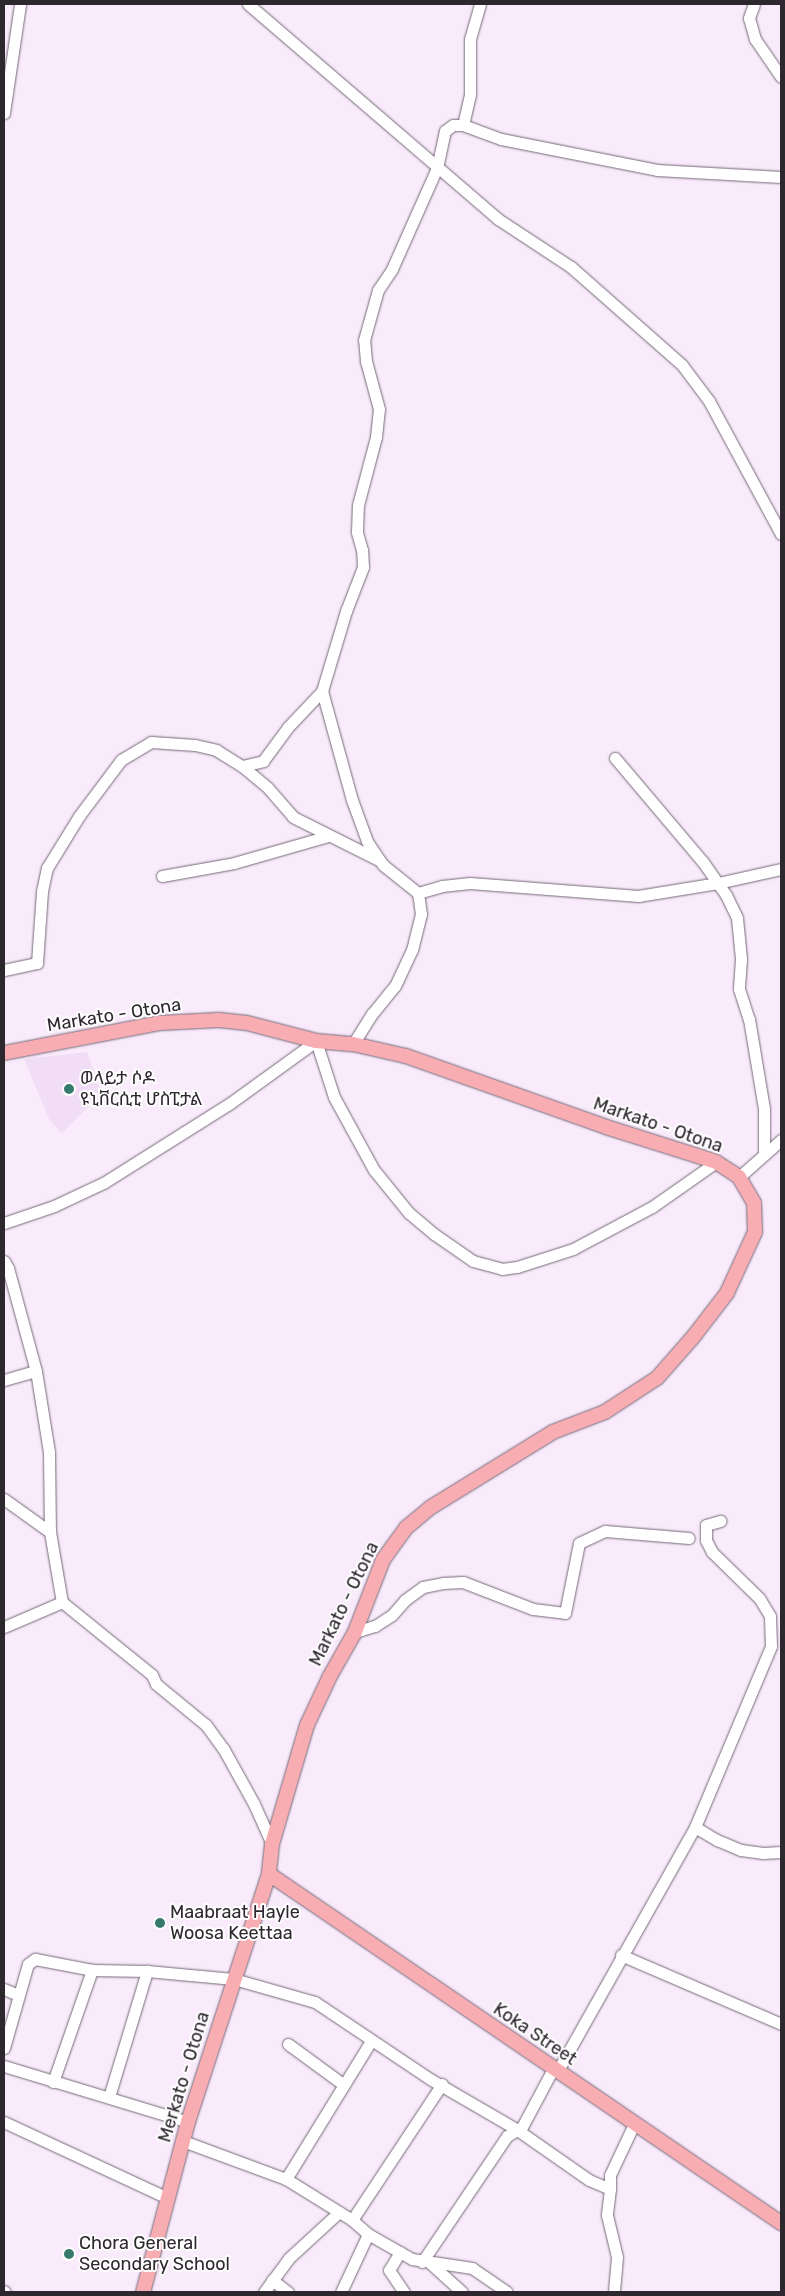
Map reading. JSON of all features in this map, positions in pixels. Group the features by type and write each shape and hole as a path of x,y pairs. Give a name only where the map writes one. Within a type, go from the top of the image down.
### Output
{"main road":[{"name":"Markato - Otona","path":"4,1053 160,1024 219,1020 246,1023 316,1041 353,1044 406,1056 606,1126 716,1162 739,1177 754,1202 755,1232 727,1293 694,1336 657,1378 605,1412 553,1432 431,1507 406,1528 383,1560 355,1632 330,1676 307,1725 272,1844 269,1874"},
{"name":"Merkato - Otona","path":"143,2292 188,2122 269,1874"},
{"name":"Koka Street","path":"269,1874 781,2223"}],"street":[{"path":"4,113 20,4"},
{"path":"248,4 498,218 571,267 682,365 709,401 781,534"},
{"path":"463,125 470,94 470,39 480,4"},
{"path":"754,4 749,18 755,40 781,77"},
{"path":"242,766 263,761 288,727 322,691 346,612 363,567 362,550 357,532 358,506 376,437 379,409 366,361 364,340 378,290 392,269 438,168 445,131 453,125 463,125 501,139 657,170 781,177"},
{"path":"322,691 352,800 367,841 380,860 418,893 421,914 412,950 395,986 372,1014 353,1044"},
{"path":"4,970 37,963 42,891 47,868 78,816 121,760 151,742 195,745 216,750 242,766 268,788 293,817 328,836 380,860"},
{"path":"615,758 703,862 718,883 737,918 741,959 739,989 749,1019 764,1109 764,1154"},
{"path":"162,876 234,863 328,836"},
{"path":"418,893 442,886 470,883 638,896 718,883 781,868"},
{"path":"4,1224 54,1206 105,1182 229,1104 316,1041 334,1097 374,1170 409,1213 434,1234 473,1261 502,1269 517,1267 573,1249 652,1208 716,1162"},
{"path":"739,1177 781,1140"},
{"path":"4,1261 10,1276 36,1370 49,1452 50,1532 62,1602 206,1725 224,1748 254,1804 272,1844"},
{"path":"4,1380 36,1370"},
{"path":"4,1499 50,1532"},
{"path":"426,2262 507,2136 522,2127 695,1826 770,1646 772,1635 770,1616 759,1598 712,1552 706,1540 706,1525 720,1521"},
{"path":"355,1632 375,1626 392,1615 405,1600 423,1587 443,1583 463,1582 533,1609 565,1613 579,1544 605,1531 689,1538"},
{"path":"4,1627 62,1602"},
{"path":"695,1826 717,1840 741,1850 763,1853 781,1852"},
{"path":"621,1955 781,2024"},
{"path":"4,2048 18,1995 31,1960 35,1959 92,1970 147,1971 234,1979 315,2002 371,2041 516,2129 589,2180 610,2189"},
{"path":"53,2082 92,1970"},
{"path":"109,2097 147,1971"},
{"path":"4,1989 18,1995"},
{"path":"286,2179 371,2041"},
{"path":"288,2044 344,2085"},
{"path":"4,2066 188,2122"},
{"path":"352,2220 442,2084"},
{"path":"4,2122 168,2198"},
{"path":"614,2292 617,2256 607,2215 610,2174 634,2124"},
{"path":"183,2141 286,2179 352,2220 368,2234 400,2252 426,2262 472,2268 507,2292"},
{"path":"264,2292 290,2258 339,2212"},
{"path":"341,2292 368,2234"},
{"path":"400,2252 389,2270 404,2292"},
{"path":"426,2262 462,2292"},
{"path":"272,2280 288,2292"}],"shaded area":[{"name":"ወላይታ ሶዶ ዩኒቨርሲቲ ሆስፒታል","path":"87,1052 102,1093 62,1133 49,1119 24,1059"}],"place":[{"name":"ወላይታ ሶዶ ዩኒቨርሲቲ ሆስፒታል","path":"69,1089"},
{"name":"Maabraat Hayle Woosa Keettaa","path":"160,1923"},
{"name":"Chora General Secondary School","path":"69,2254"}]}
